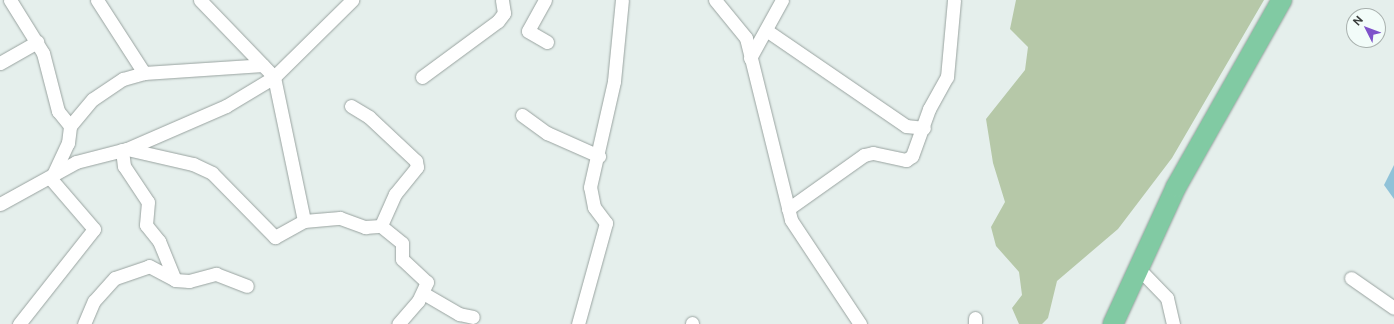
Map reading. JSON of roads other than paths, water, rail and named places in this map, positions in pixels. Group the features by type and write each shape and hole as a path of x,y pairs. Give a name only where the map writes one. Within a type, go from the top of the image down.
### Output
{"main road":[{"path":"1113,324 1140,270 1176,187 1282,0"},
{"path":"1154,237 1187,193 1297,0"}],"street":[{"path":"10,0 47,63 58,111 70,126"},
{"path":"97,0 144,73"},
{"path":"200,0 274,77 304,221"},
{"path":"0,204 51,179 76,162 125,150 226,106 274,77 352,0"},
{"path":"422,77 498,21 504,13 502,0"},
{"path":"545,0 528,31 547,42"},
{"path":"578,324 606,223 594,207 590,187 599,156 614,81 622,0"},
{"path":"715,0 746,38 791,220 860,324"},
{"path":"750,58 782,0"},
{"path":"788,210 864,155 873,153 906,160 912,156 924,128 929,109 947,77 954,0"},
{"path":"766,30 906,126 924,128"},
{"path":"0,63 36,42"},
{"path":"51,179 68,143 70,126 93,99 124,79 144,73 263,65"},
{"path":"351,106 369,118 416,161 417,168 395,194 381,226"},
{"path":"522,115 547,133 599,156"},
{"path":"125,150 193,164 212,173 275,237 304,221 340,218 365,227 381,226 402,243 402,258 427,282 424,293 398,324"},
{"path":"125,150 124,166 148,202 146,226 160,241 175,280"},
{"path":"19,324 94,229 51,179"},
{"path":"84,324 94,301 118,276 149,266 175,280 189,281 216,274 247,286"},
{"path":"1140,270 1167,298 1173,324"},
{"path":"1351,278 1394,308"},
{"path":"424,293 459,314 473,317"}],"water":[{"path":"1394,165 1394,199 1384,185"}]}
